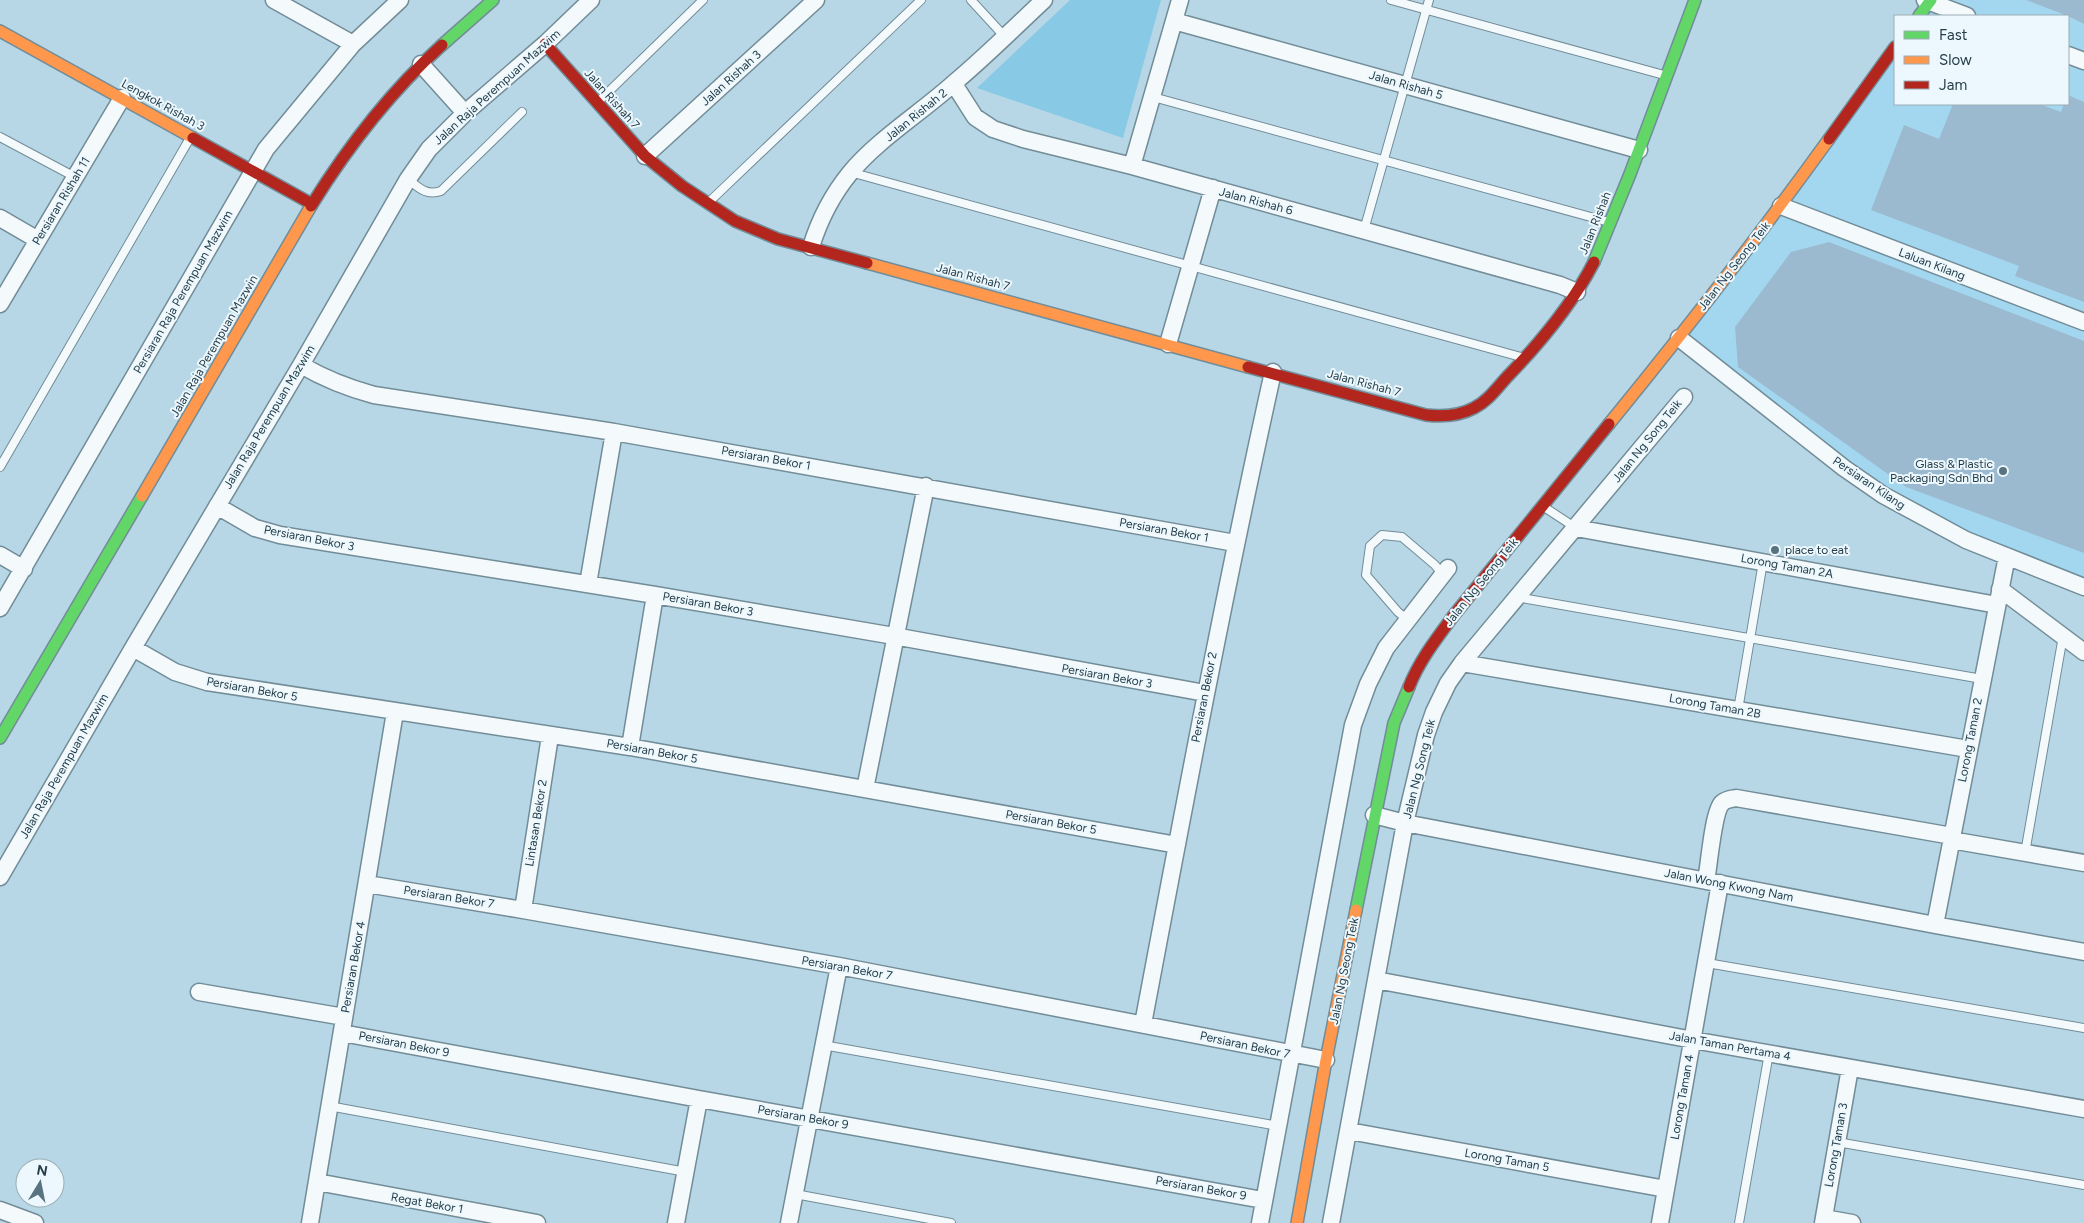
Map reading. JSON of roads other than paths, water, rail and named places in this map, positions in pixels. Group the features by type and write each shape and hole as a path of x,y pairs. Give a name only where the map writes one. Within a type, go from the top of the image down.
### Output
{"main road":[{"name":"Jalan Raja Perempuan Mazwin","path":"0,738 312,204 362,131 421,64 493,0"},
{"name":"Jalan Rishah","path":"1458,416 1472,411 1483,403 1525,358 1554,324 1577,292 1596,260 1668,76 1693,0"},
{"path":"1920,15 1928,1"},
{"name":"Lengkok Rishah 3","path":"0,31 312,204"},
{"name":"Jalan Rishah 7","path":"545,44 645,156 682,186 734,221 778,239 1426,415 1458,416"},
{"name":"Jalan Ng Seong Teik","path":"1297,1223 1326,1060 1374,815 1394,723 1414,674 1454,615 1679,338 1781,206 1894,48"}],"street":[{"path":"274,0 353,44"},
{"name":"Persiaran Raja Perempuan Mazwim","path":"0,608 253,170 272,142 353,44 400,0"},
{"name":"Jalan Raja Perempuan Mazwim","path":"0,877 132,648 301,365 408,179 429,149 465,113 545,44 591,0"},
{"name":"Jalan Rishah 3","path":"645,156 816,0"},
{"name":"Jalan Rishah 2","path":"811,247 818,226 850,172 875,148 954,84 1044,0"},
{"path":"1132,166 1180,0"},
{"path":"1928,1 1964,15"},
{"name":"Jalan Rishah 5","path":"1174,21 1639,150"},
{"path":"2069,55 2084,61"},
{"path":"421,64 465,113"},
{"name":"Jalan Rishah 6","path":"954,84 975,117 993,129 1023,139 1132,166 1364,230 1560,285 1577,292"},
{"name":"Persiaran Rishah 11","path":"0,304 122,98"},
{"path":"1168,344 1212,188"},
{"name":"Laluan Kilang","path":"1781,206 2084,322"},
{"path":"0,218 38,240"},
{"name":"Persiaran Kilang","path":"1679,338 1837,462 1883,495 1966,540 2084,586"},
{"name":"Persiaran Bekor 1","path":"301,365 319,376 345,387 374,395 614,432 926,486 1235,543"},
{"name":"Persiaran Bekor 2","path":"1144,1024 1204,693 1273,372"},
{"name":"Jalan Ng Song Teik","path":"1331,1223 1406,823 1426,735 1434,712 1448,683 1462,663 1684,397"},
{"path":"588,584 614,432"},
{"path":"865,789 894,636 926,486"},
{"name":"Persiaran Bekor 3","path":"217,506 255,528 280,535 655,595 894,636 1204,693"},
{"name":"Lorong Taman 2A","path":"1576,528 1997,605"},
{"path":"0,556 24,569"},
{"name":"Lorong Taman 2","path":"1935,925 2007,556"},
{"path":"1260,1223 1353,725 1368,684 1386,648 1446,571"},
{"path":"2000,589 2084,652"},
{"path":"630,747 655,595"},
{"name":"Persiaran Bekor 5","path":"132,648 174,672 207,682 630,747 1177,844"},
{"name":"Lorong Taman 2B","path":"1462,663 1968,749"},
{"name":"Persiaran Bekor 4","path":"310,1223 395,712"},
{"name":"Lintasan Bekor 2","path":"523,910 550,736"},
{"name":"Lorong Taman 4","path":"1660,1223 1707,963 1716,815 1723,802 1736,798 1951,838"},
{"name":"Jalan Wong Kwong Nam","path":"1374,815 1406,823 2084,952"},
{"path":"1951,838 2084,863"},
{"name":"Persiaran Bekor 7","path":"367,884 839,966 1144,1024 1292,1055 1326,1060"},
{"path":"789,1223 839,966"},
{"name":"Jalan Taman Pertama 4","path":"1376,980 1768,1054 2084,1109"},
{"name":"Persiaran Bekor 9","path":"199,992 343,1025 699,1099 1264,1200"},
{"name":"Lorong Taman 3","path":"1823,1220 1850,1068"},
{"path":"676,1223 699,1099"},
{"name":"Lorong Taman 5","path":"1349,1132 1666,1189"},
{"name":"Regat Bekor 1","path":"317,1182 537,1223"},
{"path":"0,1210 35,1223"},
{"path":"1823,1220 1852,1223"}],"lane":[{"path":"596,103 703,0"},
{"path":"708,203 922,0"},
{"path":"971,0 1006,36"},
{"path":"1391,0 1668,76"},
{"path":"1364,230 1429,0"},
{"path":"1153,97 1611,223"},
{"path":"408,179 424,192 433,194 441,191 522,112"},
{"path":"0,467 191,136"},
{"path":"0,137 75,177"},
{"path":"850,172 1191,264 1525,358"},
{"path":"1542,506 1576,528"},
{"path":"1408,620 1398,612 1366,575 1370,546 1382,535 1402,537 1435,565 1446,571"},
{"path":"1738,710 1763,562"},
{"path":"1516,597 1982,679"},
{"path":"2025,853 2062,636"},
{"path":"1707,963 2084,1028"},
{"path":"823,1046 1278,1126"},
{"path":"1739,1223 1768,1054"},
{"path":"329,1106 686,1172"},
{"path":"1836,1142 2084,1185"},
{"path":"795,1194 952,1223"}],"place":[{"name":"Glass & Plastic Packaging Sdn Bhd","path":"2003,471"},
{"name":"place to eat","path":"1775,550"}]}
